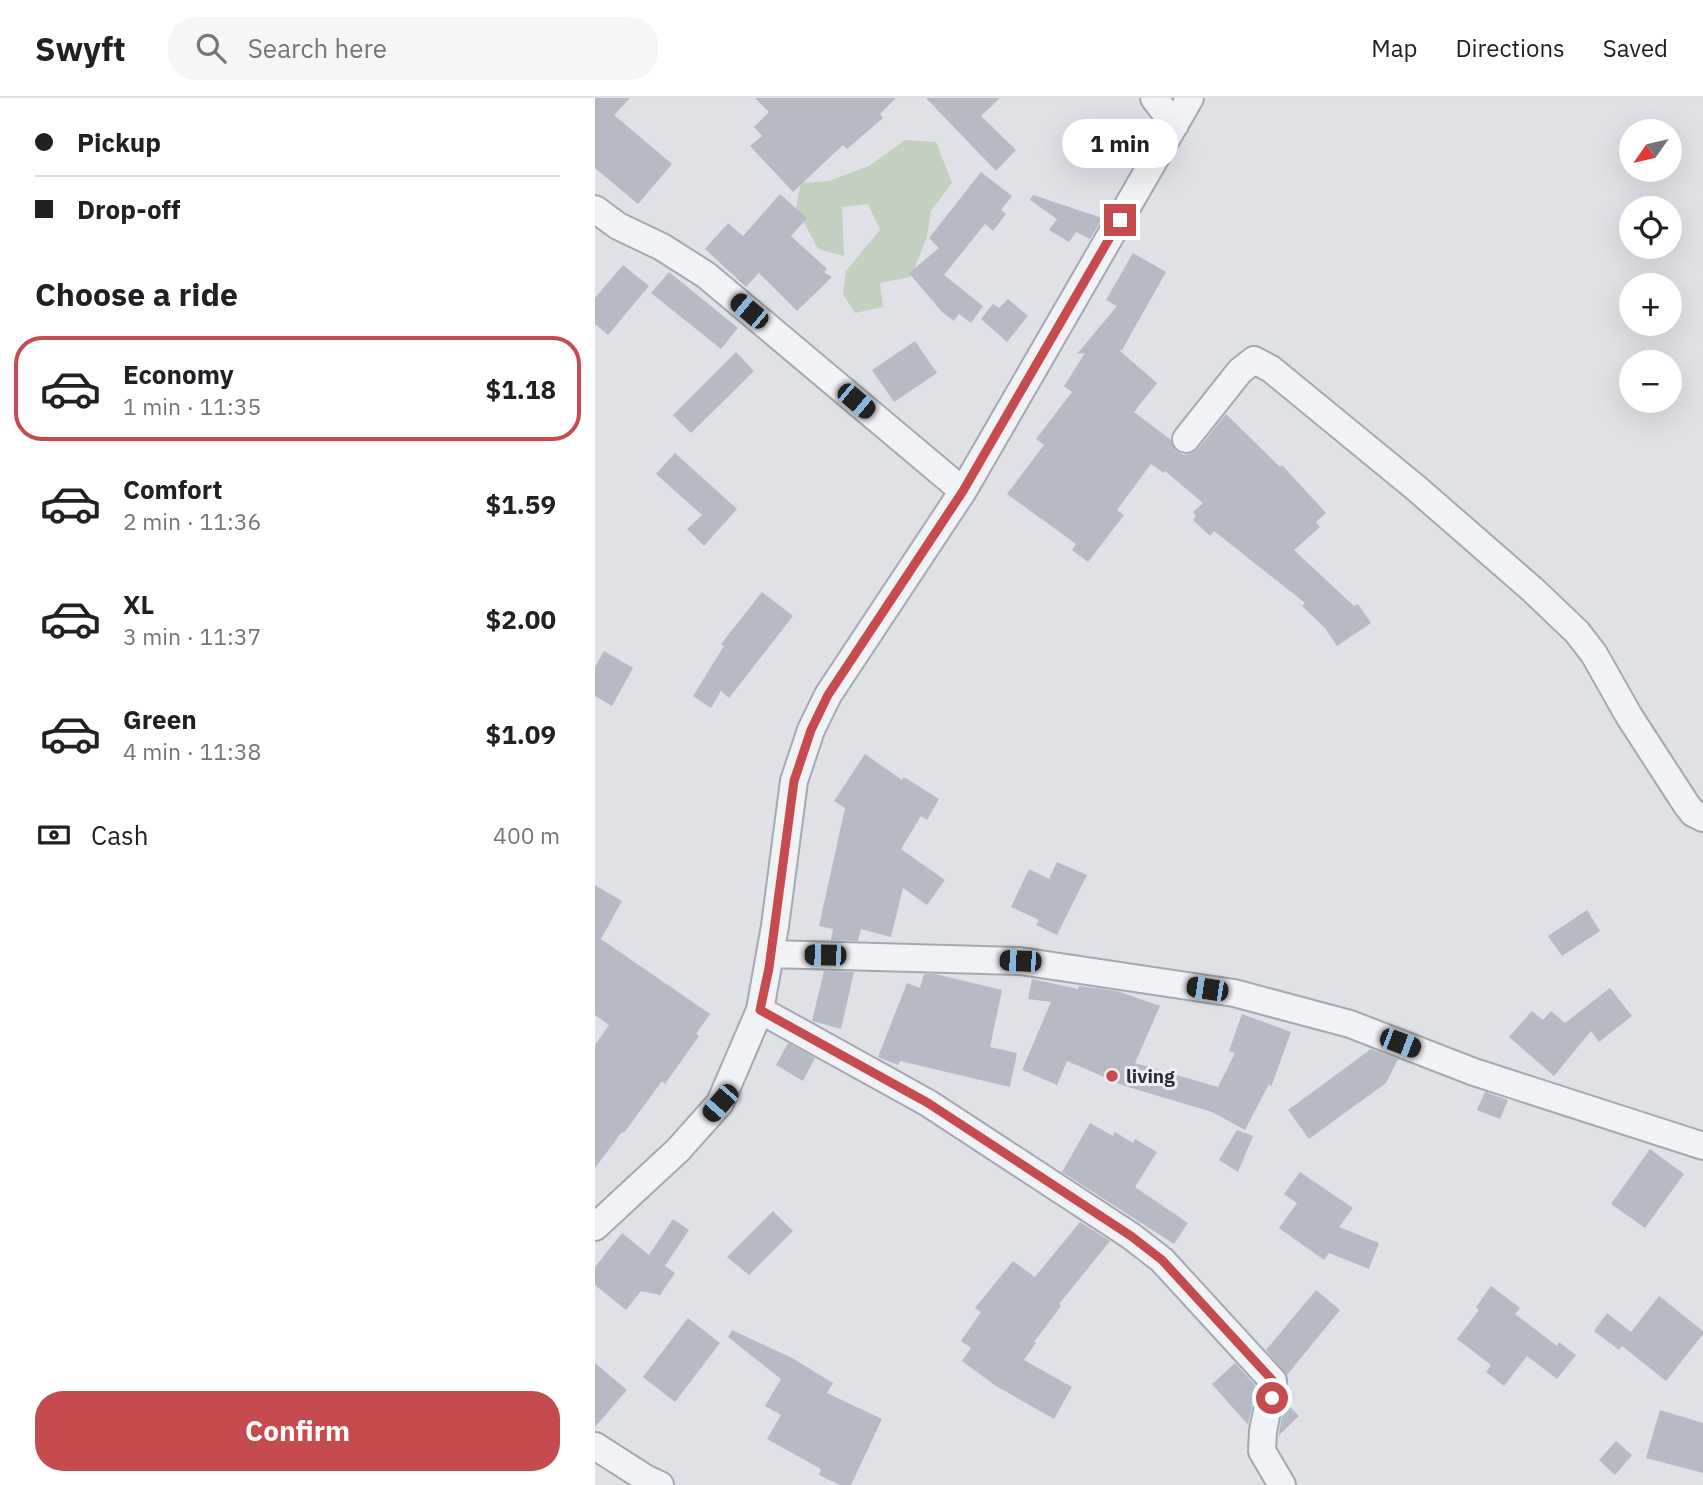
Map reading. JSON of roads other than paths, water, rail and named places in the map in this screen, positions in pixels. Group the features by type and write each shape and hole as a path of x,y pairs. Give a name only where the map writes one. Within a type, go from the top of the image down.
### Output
{"street":[{"path":"1154,98 1175,125"},
{"path":"595,1227 678,1150 720,1103 760,1010 771,954 794,781 811,730 828,695 963,491 1190,98"},
{"path":"595,209 618,226 662,247 706,275 963,491"},
{"path":"1187,439 1240,371 1254,360 1271,369 1425,496 1577,632 1601,665 1629,716 1686,804 1693,813 1703,818"},
{"path":"771,954 1020,961 1234,993 1350,1024 1474,1072 1703,1146"},
{"path":"760,1010 928,1103 1154,1252 1273,1381 1263,1431 1262,1451 1282,1485"},
{"path":"595,1446 660,1485"}],"place":[{"name":"living","path":"1112,1076"}]}
